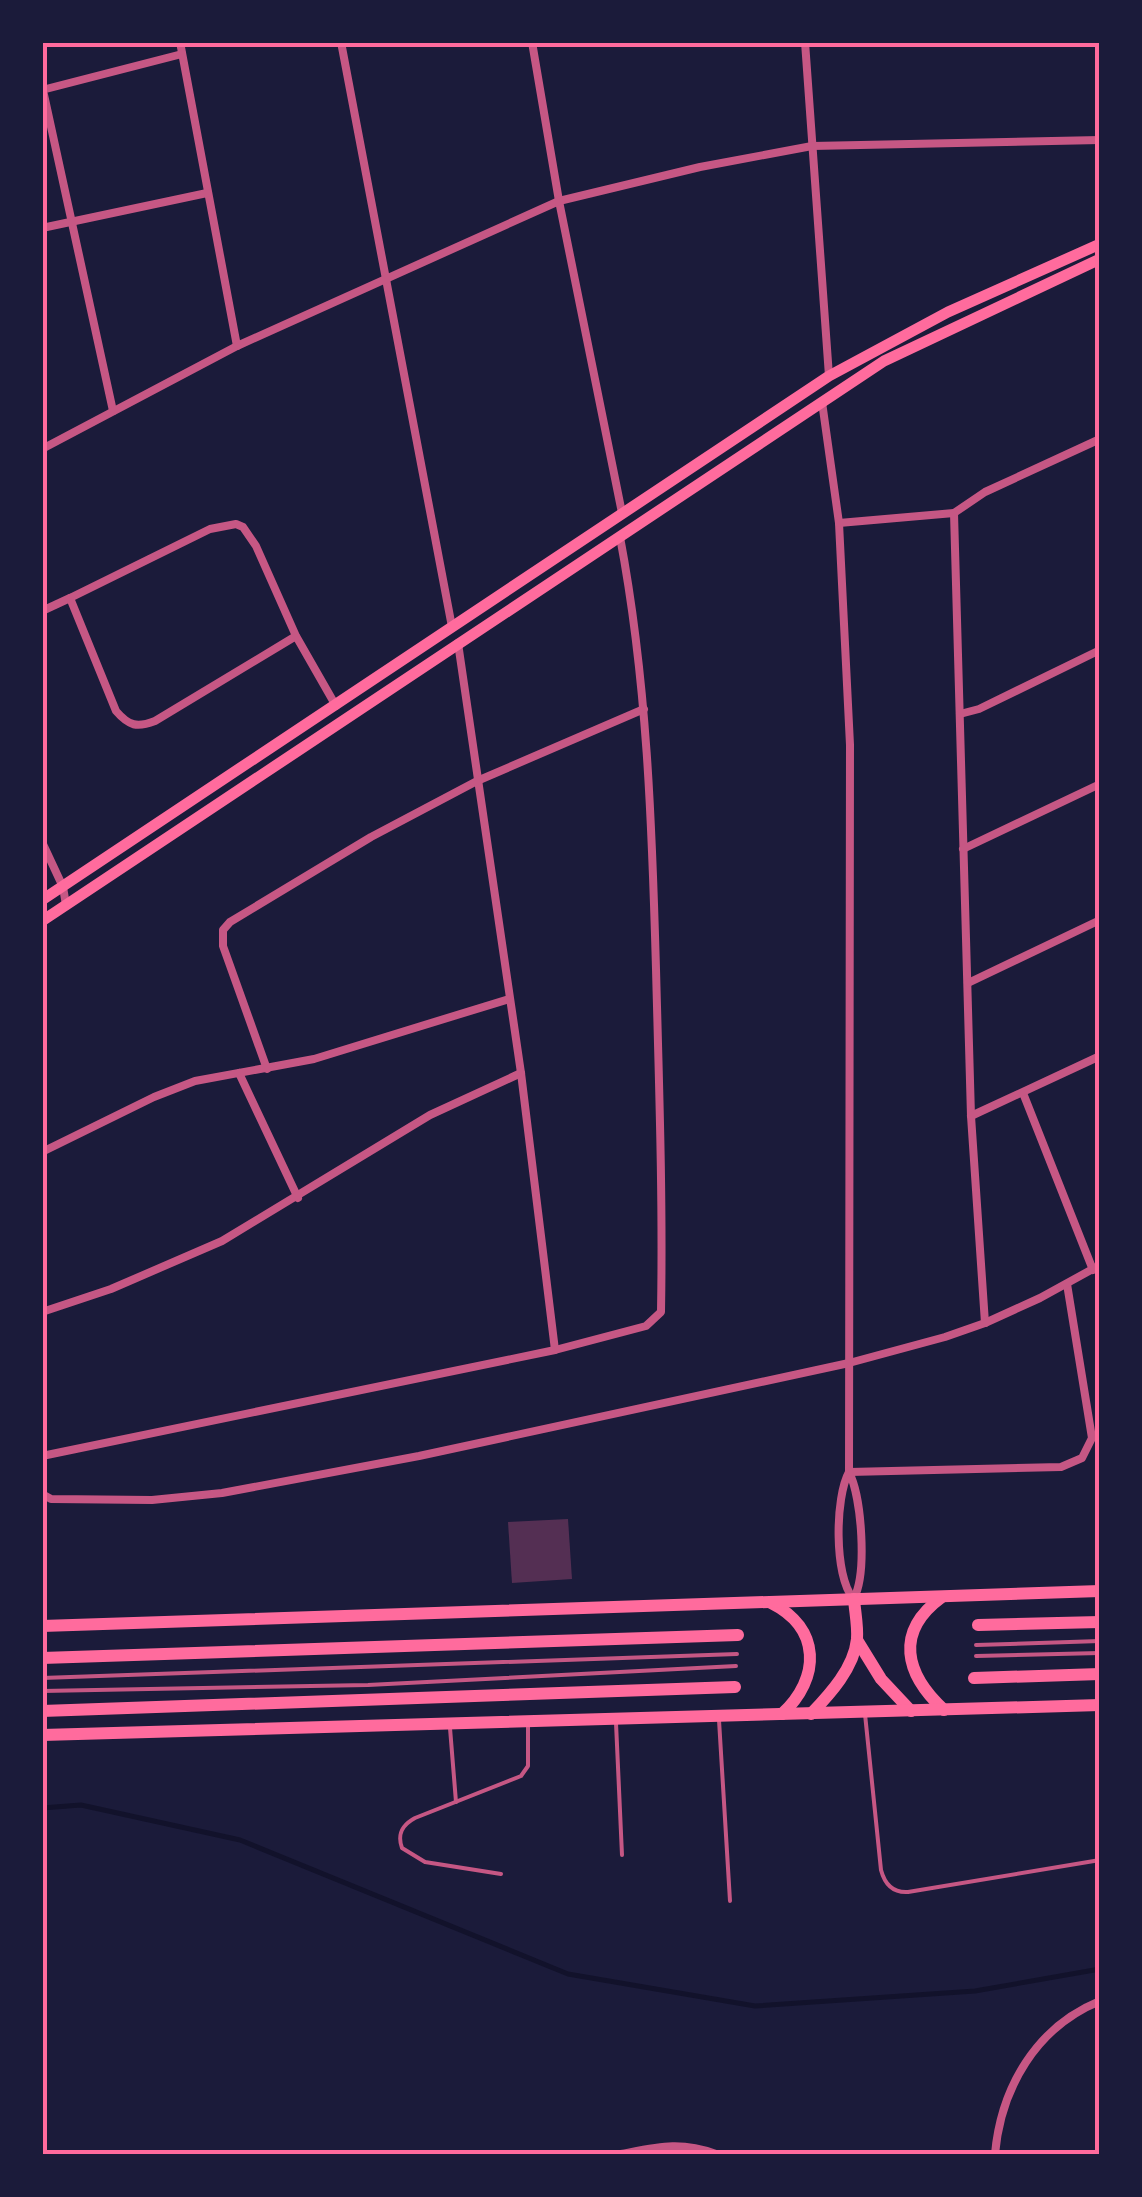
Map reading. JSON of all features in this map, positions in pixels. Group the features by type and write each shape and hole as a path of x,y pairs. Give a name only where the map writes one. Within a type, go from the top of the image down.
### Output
{"highway":[{"path":"42,1626 1100,1591"},
{"path":"944,1595 922,1616 910,1643 911,1664 918,1682 944,1710"},
{"path":"812,1714 840,1680 857,1640 854,1599"},
{"path":"767,1600 792,1617 808,1643 807,1682 782,1714"},
{"path":"978,1625 1100,1622"},
{"path":"42,1658 738,1635"},
{"path":"857,1640 881,1678 912,1711"},
{"path":"974,1678 1100,1674"},
{"path":"42,1711 735,1687"},
{"path":"42,1735 1100,1705"}],"main road":[{"path":"42,900 829,376 948,312 1100,244"},
{"path":"42,921 899,352 1100,259"}],"street":[{"path":"180,42 238,346"},
{"path":"341,42 452,627"},
{"path":"532,42 559,202 622,513"},
{"path":"805,42 829,376"},
{"path":"113,411 43,90 182,54"},
{"path":"42,449 238,346 559,202 700,167 812,146 1100,140"},
{"path":"42,228 207,193"},
{"path":"822,402 839,524 852,811 849,1472 858,1497 861,1568 854,1599"},
{"path":"839,524 954,514 985,492 1100,439"},
{"path":"954,514 971,1116 985,1322"},
{"path":"42,611 210,529 236,524 256,546 296,636 336,706"},
{"path":"42,1456 554,1350 646,1326 661,1312 652,795 620,536"},
{"path":"70,598 116,711 129,724 137,726 156,720 296,636"},
{"path":"458,643 521,1072 554,1350"},
{"path":"960,714 1100,650"},
{"path":"267,1070 223,946 223,930 259,903 371,837 477,781 644,709"},
{"path":"963,849 1100,784"},
{"path":"42,842 63,887 66,905"},
{"path":"968,982 1100,920"},
{"path":"42,1152 195,1081 267,1070 388,1038 509,999"},
{"path":"971,1116 1100,1056"},
{"path":"42,1312 110,1289 222,1241 430,1114 521,1072"},
{"path":"239,1073 298,1198"},
{"path":"42,1494 51,1499 152,1500 222,1494 419,1456 849,1363 985,1322 1096,1268 1023,1093"},
{"path":"849,1472 1061,1466 1082,1458 1092,1438 1067,1284"},
{"path":"849,1472 840,1496 842,1569 844,1586 854,1599"},
{"path":"995,2154 1003,2112 1018,2069 1063,2022 1100,2001"},
{"path":"621,2154 686,2145 716,2154"}],"lane":[{"path":"976,1645 1100,1641"},
{"path":"976,1656 1100,1652"},
{"path":"42,1678 737,1654"},
{"path":"42,1691 368,1684 736,1666"},
{"path":"865,1712 881,1870 893,1890 908,1892 1100,1860"},
{"path":"719,1716 730,1901"},
{"path":"616,1719 622,1855"},
{"path":"502,1874 425,1862 402,1848 400,1834 408,1821 525,1772 529,1760 528,1722"},
{"path":"450,1723 456,1802"}],"building":[{"path":"568,1519 572,1579 512,1583 508,1522"}],"waterway":[{"path":"42,1808 81,1805 240,1840 568,1974 755,2006 975,1991 1100,1969"}]}
